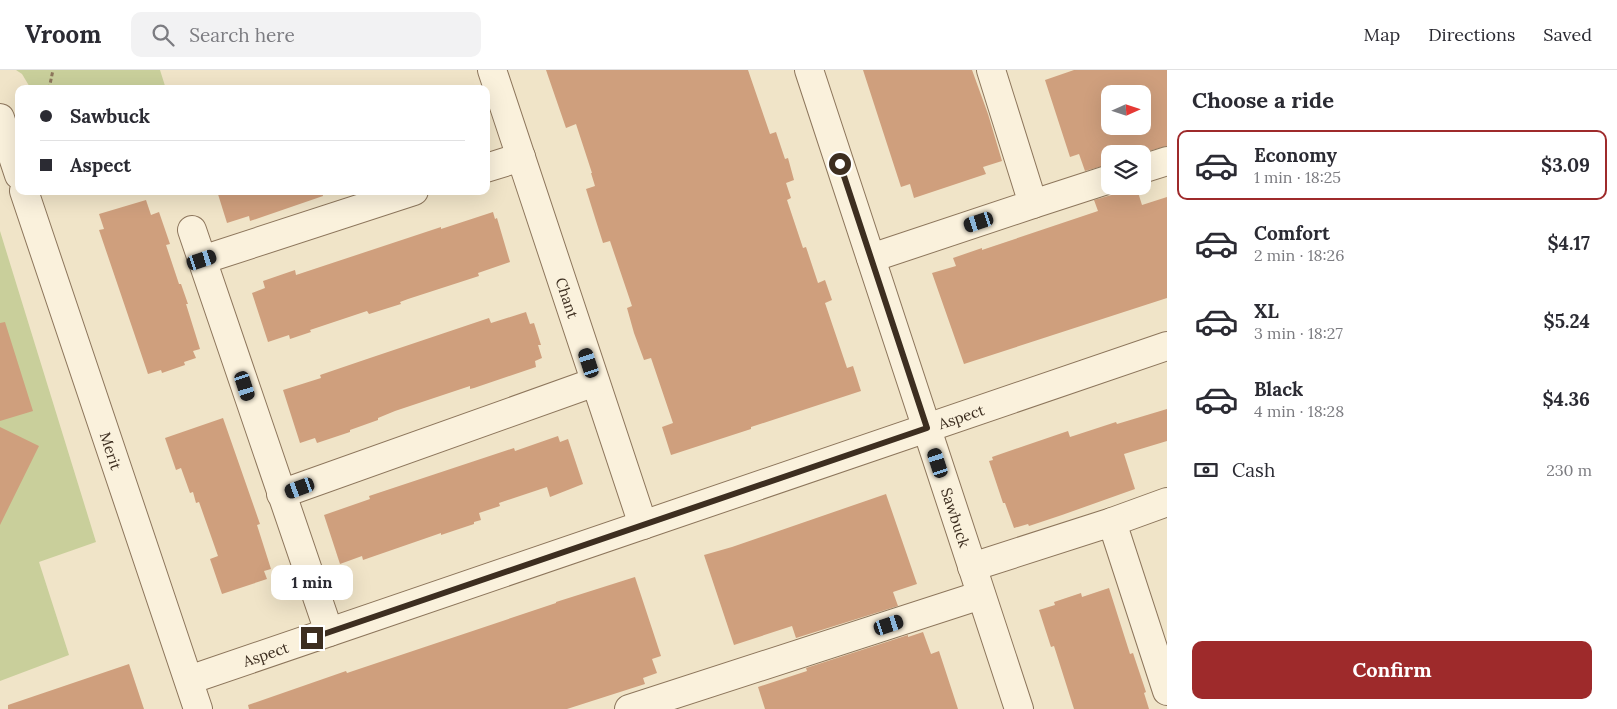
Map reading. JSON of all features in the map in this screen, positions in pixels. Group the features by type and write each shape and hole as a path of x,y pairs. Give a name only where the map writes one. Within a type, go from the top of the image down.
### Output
{"street":[{"name":"Chant","path":"492,70 644,525"},
{"name":"Sawbuck","path":"809,70 1020,709"},
{"path":"991,70 1033,204"},
{"path":"0,118 15,163"},
{"path":"490,167 521,156"},
{"path":"1151,166 1167,161"},
{"path":"871,258 1101,182"},
{"name":"Merit","path":"25,195 198,709"},
{"path":"202,260 402,195"},
{"path":"192,230 329,632"},
{"name":"Aspect","path":"189,680 1167,346"},
{"path":"281,494 595,382"},
{"path":"972,567 1112,522 1167,502"},
{"path":"1112,522 1167,691"},
{"path":"629,709 981,595"}],"path":[{"path":"50,85 53,70"}],"green space":[{"path":"16,70 160,70 165,85 29,85 22,74"},
{"path":"0,231 96,542 39,562 69,655 0,681"}],"building":[{"path":"546,70 748,70 770,134 776,132 785,159 788,158 794,180 786,183 791,198 787,200 803,248 806,247 818,283 825,280 832,300 825,303 847,368 853,366 861,391 671,455 662,427 673,423 651,358 644,360 634,333 627,308 632,306 610,241 603,243 586,189 595,186 592,173 576,124 566,128"},
{"path":"863,70 972,70 1002,161 983,167 986,174 914,198 910,184 901,187"},
{"path":"1074,70 1167,70 1167,146 1151,150 1151,145 1101,145 1101,167 1085,171 1079,154 1070,157 1045,80"},
{"path":"218,195 323,195 250,221 249,216 227,223"},
{"path":"1112,195 1139,195 1142,205 1167,197 1167,298 964,364 932,273 956,266 953,258 1098,211 1094,200"},
{"path":"146,200 151,215 159,212 170,244 166,245 188,304 186,304 200,349 193,351 196,358 184,362 185,365 162,373 161,370 148,374 99,230 104,229 99,214"},
{"path":"493,212 495,219 497,218 510,262 478,273 479,276 400,302 401,304 369,314 367,311 310,330 311,332 290,339 289,335 268,342 252,293 265,288 263,281 295,270 296,275 441,227 441,229"},
{"path":"526,312 530,324 534,323 541,345 538,345 542,358 535,361 536,367 474,388 470,389 470,386 395,411 378,418 378,420 350,430 350,432 317,443 315,438 300,443 283,390 321,378 320,375 489,318 491,323"},
{"path":"5,322 33,411 0,421 0,323"},
{"path":"1167,409 1167,441 1124,454 1135,489 1029,526 1028,524 1014,528 1005,503 1003,503 989,461 993,460 992,457 1068,431 1070,437 1116,422 1117,424"},
{"path":"223,418 260,524 257,525 271,569 264,571 267,579 222,594 210,559 218,556 199,502 196,503 193,492 190,493 181,468 176,470 165,438"},
{"path":"0,427 39,446 0,525"},
{"path":"558,436 560,442 568,439 583,484 550,497 547,487 499,503 500,506 479,513 481,520 474,522 474,524 441,535 441,533 363,560 362,556 340,564 324,515 370,499 369,496 514,448 515,451"},
{"path":"886,494 917,584 893,592 898,606 796,638 792,626 734,645 704,555"},
{"path":"635,577 661,656 652,659 657,673 643,678 645,684 567,709 249,709 248,705 346,671 347,673"},
{"path":"1109,588 1130,654 1133,653 1146,692 1144,693 1149,709 1074,709 1054,646 1051,647 1039,610 1055,605 1054,602 1081,593 1082,597"},
{"path":"923,632 931,654 939,651 958,709 765,709 758,687 807,671 806,668 908,635 908,637"},
{"path":"129,664 144,709 8,709 8,705"}],"route":[{"path":"312,638 927,428 840,164"}]}
